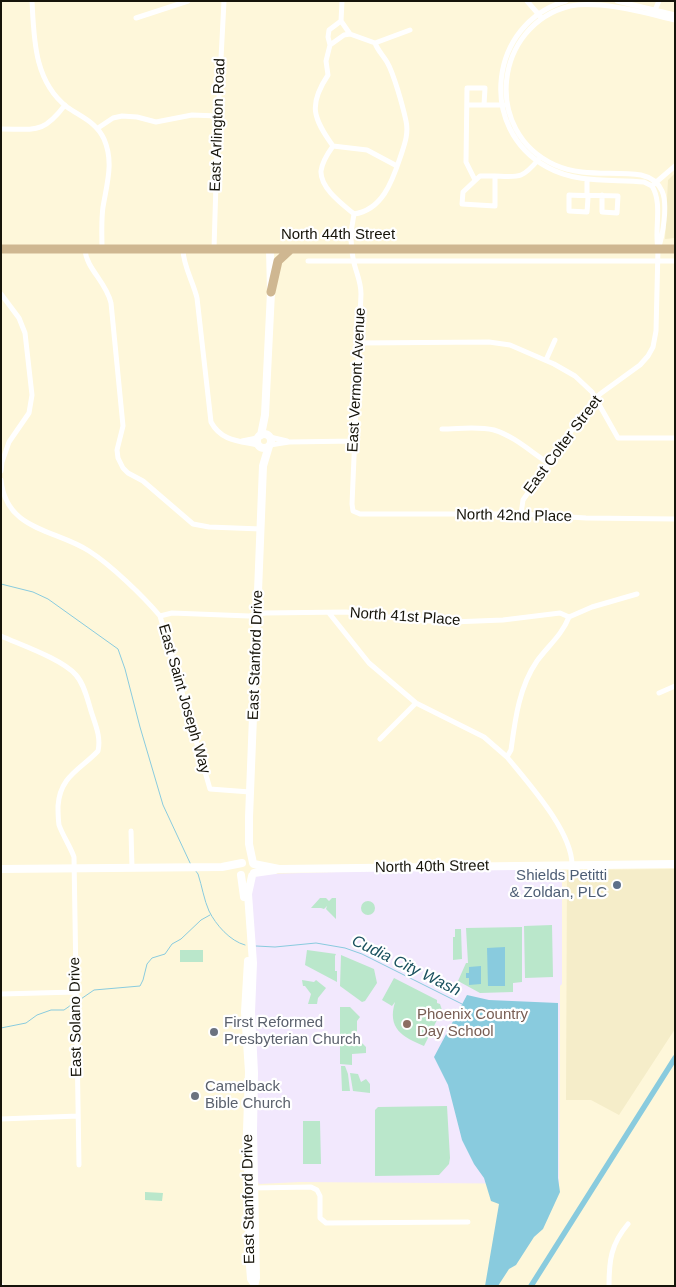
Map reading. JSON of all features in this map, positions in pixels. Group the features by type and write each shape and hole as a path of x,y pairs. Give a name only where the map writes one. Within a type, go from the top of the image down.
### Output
{"main road":[{"name":"North 44th Street","path":"1,249 675,249"},
{"path":"270,292 278,261 291,249"}],"street":[{"path":"32,1 36,55 46,82 66,105 98,128 109,154 110,175 104,207 102,249"},
{"path":"136,18 188,1"},
{"name":"East Arlington Road","path":"214,249 224,1"},
{"path":"342,1 341,21 350,34"},
{"path":"527,1 541,16"},
{"path":"566,1 553,6 521,31 506,55 501,83 512,134 524,149 563,174 587,179 654,184"},
{"path":"617,1 675,15"},
{"path":"656,10 659,1"},
{"path":"541,16 578,4 592,4 608,5 675,20"},
{"path":"341,21 329,30 330,45 326,61 328,75 318,89 316,101 315,113 320,128 333,146 367,150 398,166"},
{"path":"330,45 344,35 350,34 375,43 410,30"},
{"path":"333,146 321,171 323,180 336,198 354,214 364,212 388,191 406,141 406,122 393,77 375,43"},
{"path":"475,180 466,162 467,88 485,88 484,105"},
{"path":"467,105 504,104"},
{"path":"1,130 39,128 50,123 66,105"},
{"path":"98,128 113,118 122,116 137,117 156,122 192,115 218,116"},
{"path":"495,176 495,206 462,204 463,192 480,176 495,176 518,177 523,175 539,159"},
{"path":"539,159 574,171 641,175 648,177 654,184"},
{"path":"654,184 675,166"},
{"path":"587,179 587,196 587,212 569,211 569,195 587,196 602,195 618,196 617,213 602,212 602,195"},
{"name":"East Colter Street","path":"521,514 523,500 596,399 600,394 640,365 653,347 656,331 658,249 662,238 664,199 662,192 654,184"},
{"name":"East Vermont Avenue","path":"353,511 361,284 352,249 354,214"},
{"path":"85,249 86,260 107,289 111,303 123,426 118,444 118,458 128,473 142,481 193,524 209,527 261,529"},
{"path":"183,249 184,263 192,281 196,298 209,416 213,427 219,434 228,439 242,441 355,441"},
{"name":"East Stanford Drive","path":"253,863 249,844 250,792 270,292 270,249"},
{"name":"North 44th Street","path":"308,261 675,261"},
{"path":"1,294 19,318 25,333 32,396 29,413 9,442 1,470"},
{"path":"546,360 555,340"},
{"path":"359,343 500,343 510,345 546,360 575,376 592,392 618,438 675,438"},
{"path":"442,429 486,429 501,433 548,463"},
{"name":"East Saint Joseph Way","path":"1,480 6,499 11,509 19,517 34,527 79,545 91,552 142,597 160,616 210,789 250,792"},
{"name":"North 42nd Place","path":"353,511 360,514 521,514 586,518 675,519"},
{"path":"507,757 511,750 519,702 528,677 537,661 562,632 569,617 592,607 638,594"},
{"name":"North 41st Place","path":"160,616 172,613 249,616 258,614 355,612 403,619 452,622 503,620 560,612 569,617"},
{"path":"329,613 369,663 416,703 484,737 507,757 535,791 558,824 570,848 572,865"},
{"name":"East Solano Drive","path":"1,636 58,662 76,675 99,736 100,744 98,751 64,782 60,790 57,816 74,857 79,1165"},
{"path":"659,693 675,686"},
{"path":"380,739 416,703"},
{"path":"131,831 132,868"},
{"name":"East Stanford Drive","path":"242,862 249,844"},
{"path":"1,869 222,867 248,861 253,863 256,868 248,878 222,867"},
{"path":"240,874 239,869 242,862"},
{"name":"North 40th Street","path":"253,863 279,869"},
{"name":"North 40th Street","path":"253,874 279,869 675,864"},
{"name":"East Stanford Drive","path":"240,874 244,886 249,941 245,1012 249,1072 247,1130 252,1188"},
{"name":"East Stanford Drive","path":"253,874 248,894 253,963 251,1012 254,1073 250,1266 251,1279 254,1284"},
{"path":"1,994 76,992"},
{"path":"1,1119 78,1116"},
{"path":"252,1188 311,1187 318,1190 320,1196 320,1218 326,1223 468,1222"},
{"path":"610,1286 612,1252 619,1235 628,1224"}],"shaded area":[{"path":"675,173 675,238 665,239 668,180"},
{"path":"675,869 675,1029 619,1115 591,1100 566,1100 567,870"},
{"name":"Phoenix Country Day School","path":"404,870 562,870 559,1184 300,1182 259,1184 257,1180 251,887 256,876"}],"green space":[{"path":"320,898 326,898 329,901 332,898 336,898 336,919 326,909 327,906 324,909 311,908"},
{"path":"368,901 373,903 375,908 373,913 368,915 363,913 361,908 363,903"},
{"path":"552,925 553,977 525,978 524,926"},
{"path":"522,927 522,982 513,983 513,992 480,993 458,981 466,963 468,963 466,928"},
{"path":"455,929 461,929 462,959 453,960 453,937 455,937"},
{"path":"180,950 203,950 203,962 180,962"},
{"path":"307,950 336,954 335,971 337,971 337,982 305,965"},
{"path":"341,955 374,969 377,983 365,1001 362,1002 340,986"},
{"path":"394,978 437,1000 437,1003 440,1004 442,1010 424,1046 409,1039 398,1030 393,1019 395,1002 392,1006 382,1000"},
{"path":"302,980 314,982 316,980 326,988 318,998 317,1004 308,1004 311,994 303,986"},
{"path":"340,1007 350,1007 360,1017 357,1021 357,1038 366,1047 366,1053 352,1054 352,1065 340,1064"},
{"path":"341,1066 345,1066 348,1074 350,1091 342,1091"},
{"path":"350,1073 358,1074 361,1082 366,1079 370,1084 370,1093 353,1091"},
{"path":"447,1106 450,1158 449,1164 439,1175 375,1176 375,1110 378,1107"},
{"path":"303,1121 320,1121 321,1164 303,1164"},
{"path":"145,1192 163,1193 162,1201 145,1200"}],"water":[{"path":"505,947 505,986 488,986 487,948"},
{"path":"481,966 481,984 469,985 469,978 466,978 466,973 469,973 469,967"},
{"path":"467,995 489,1000 558,1003 558,1178 560,1192 543,1229 534,1237 516,1265 509,1269 498,1286 485,1286 499,1204 491,1201 484,1178 474,1164 462,1140 448,1085 434,1057"}],"waterway":[{"name":"Cudia City Wash","path":"1,584 33,592 48,599 118,649 163,805 191,865"},
{"name":"Cudia City Wash","path":"195,870 198,874 207,907 215,922 234,940 245,945"},
{"path":"78,1001 94,990 140,986 147,964 152,958 165,954 172,944 210,915"},
{"name":"Cudia City Wash","path":"256,946 275,947 316,943 345,948 362,954 462,1004"},
{"path":"1,1028 26,1023 37,1015 51,1010 64,1010 74,1003"},
{"path":"531,1286 675,1058"}],"place":[{"name":"Shields Petitti & Zoldan, PLC","path":"617,885"},
{"name":"Phoenix Country Day School","path":"407,1024"},
{"name":"First Reformed Presbyterian Church","path":"214,1032"},
{"name":"Camelback Bible Church","path":"195,1096"}]}
